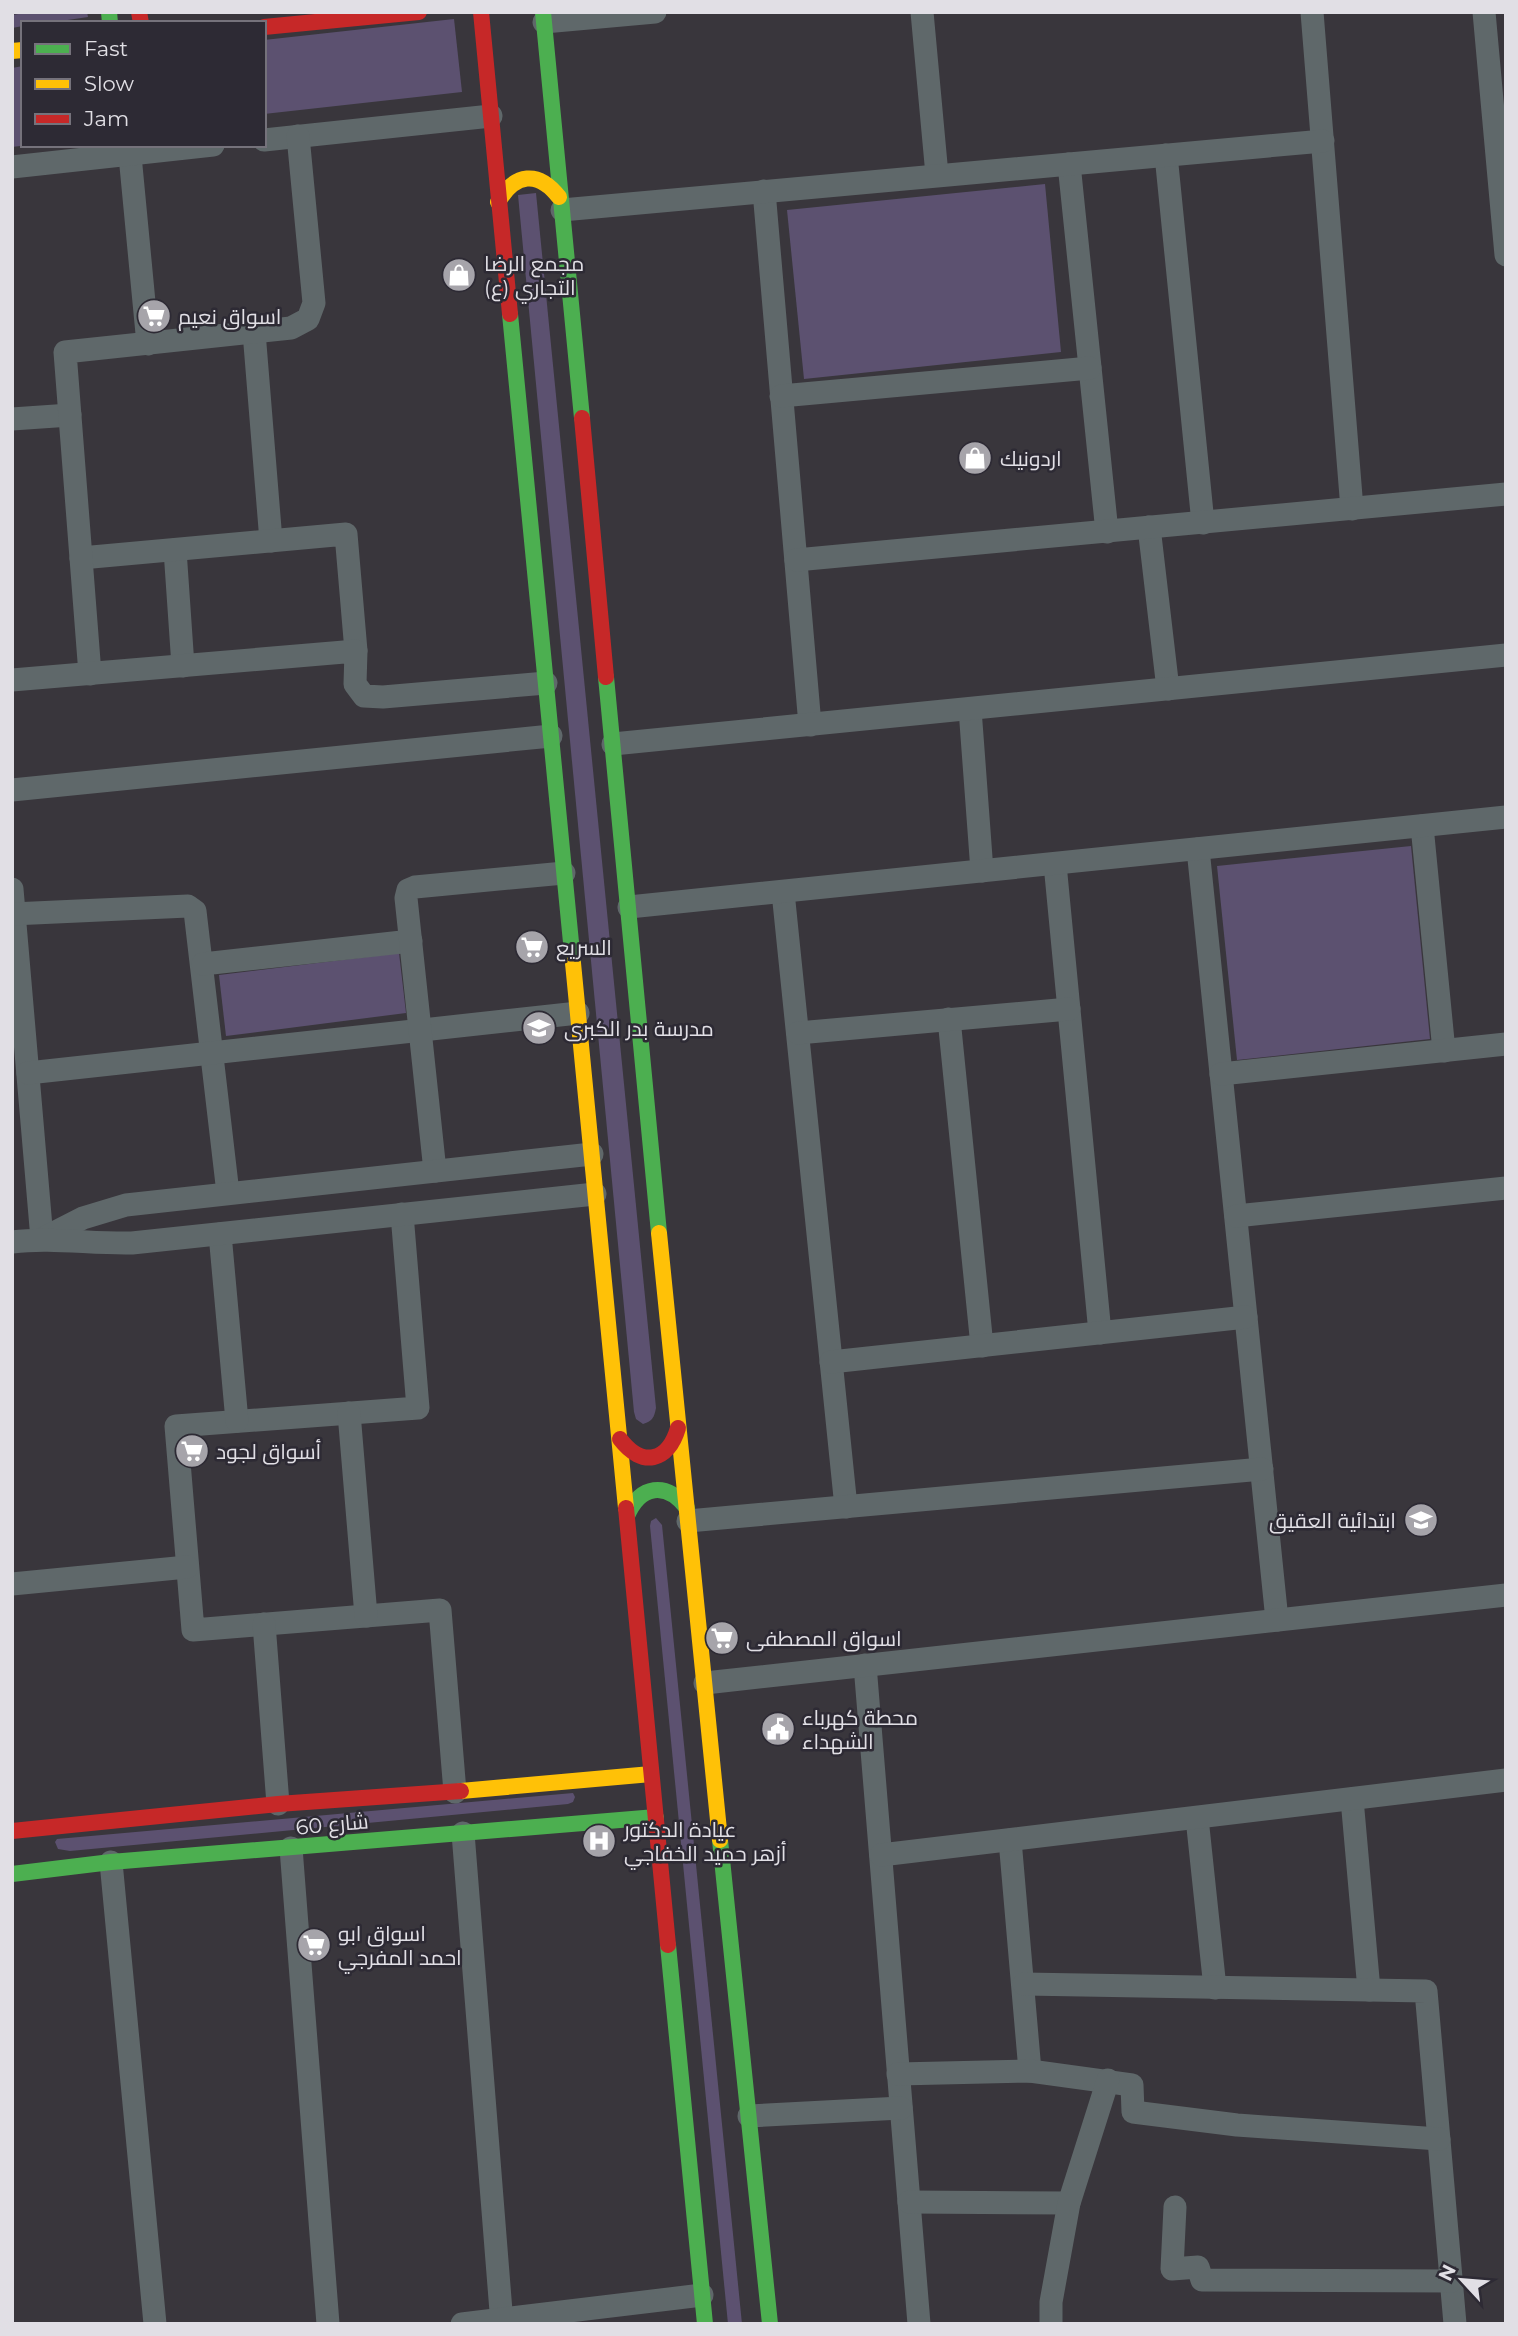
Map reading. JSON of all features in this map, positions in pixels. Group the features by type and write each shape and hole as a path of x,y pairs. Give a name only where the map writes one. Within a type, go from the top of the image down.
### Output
{"main road":[{"path":"266,27 419,12"},
{"path":"481,12 705,2324"},
{"path":"543,17 678,1428 770,2324"},
{"path":"498,202 507,187 514,182 531,178 548,184 560,203"},
{"path":"621,1439 626,1448 634,1454 643,1458 654,1458 671,1447 678,1428"},
{"path":"627,1516 635,1500 650,1490 659,1489 676,1494 688,1515"},
{"name":"شارع 60","path":"12,1874 111,1862 463,1833 578,1802 652,1774"},
{"name":"شارع 60","path":"12,1831 278,1804 454,1791 578,1802 656,1817"},
{"path":"57,1826 54,1848 61,1868"}],"street":[{"path":"543,17 655,12"},
{"path":"922,12 937,176"},
{"path":"1312,12 1352,509"},
{"path":"1484,12 1501,150 1506,255"},
{"path":"266,140 491,116"},
{"path":"90,674 65,352 291,328 308,319 314,303 298,136"},
{"path":"560,203 764,191 1323,141"},
{"path":"12,167 129,150 179,147"},
{"path":"129,150 148,344"},
{"path":"1166,155 1203,523"},
{"path":"1069,164 1107,532"},
{"path":"764,191 810,725"},
{"path":"254,332 271,541"},
{"path":"781,396 1090,368"},
{"path":"12,419 70,415"},
{"path":"796,560 1506,495"},
{"path":"1149,527 1168,689"},
{"path":"81,558 346,534 356,651 355,684 364,696 383,697 546,683"},
{"path":"175,550 183,666"},
{"path":"12,680 356,651"},
{"path":"613,744 1506,655"},
{"path":"970,709 982,871"},
{"path":"12,790 551,736"},
{"path":"629,907 1506,817"},
{"path":"1422,826 1444,1051"},
{"path":"1198,849 1277,1620"},
{"path":"1055,864 1100,1333"},
{"path":"435,1171 406,898 408,890 415,887 565,873"},
{"path":"12,889 42,1238"},
{"path":"783,892 846,1507"},
{"path":"13,914 188,906 195,911 228,1193"},
{"path":"203,964 411,940"},
{"path":"798,1033 1069,1009"},
{"path":"28,1073 578,1013"},
{"path":"948,1019 982,1346"},
{"path":"1221,1074 1506,1044"},
{"path":"42,1238 83,1218 126,1205 592,1154"},
{"path":"284,1187 287,1226"},
{"path":"1236,1216 1506,1188"},
{"path":"12,1242 42,1238 109,1244 595,1194"},
{"path":"402,1214 418,1408 176,1426 187,1567 193,1630 440,1610 454,1791"},
{"path":"220,1234 237,1422"},
{"path":"831,1362 1246,1317"},
{"path":"349,1413 366,1616"},
{"path":"688,1515 846,1507 1262,1469"},
{"path":"12,1584 187,1567"},
{"path":"705,1683 1506,1595"},
{"path":"264,1624 278,1804"},
{"path":"865,1665 919,2324"},
{"path":"881,1855 1506,1780"},
{"path":"1352,1799 1369,1990"},
{"path":"1197,1818 1215,1987"},
{"path":"463,1833 501,2321"},
{"path":"1010,1840 1030,2071"},
{"path":"291,1848 328,2324"},
{"path":"111,1862 155,2324"},
{"path":"1024,1984 1426,1992 1455,2324"},
{"path":"898,2074 1030,2071 1108,2080 1132,2085 1133,2112 1237,2124 1438,2139"},
{"path":"1051,2324 1051,2302 1069,2203 1108,2080"},
{"path":"749,2116 901,2108"},
{"path":"909,2202 1069,2203"},
{"path":"1175,2207 1172,2269 1198,2267 1202,2280 1451,2281"},
{"path":"462,2324 702,2295"}],"shaded area":[{"path":"32,12 87,12 88,17 61,21 21,21 21,26 12,28 12,15"},
{"path":"454,19 462,92 266,114 266,40"},
{"path":"21,66 21,146 12,147 12,68"},
{"path":"1045,184 1061,352 804,379 787,210"},
{"path":"536,193 656,1408 649,1422 643,1424 636,1419 634,1412 518,195"},
{"path":"1411,846 1430,1039 1237,1060 1217,866"},
{"path":"399,953 406,1013 226,1036 219,975"},
{"path":"656,1518 662,1525 742,2324 728,2324 650,1526 651,1521"},
{"path":"573,1793 573,1802 568,1804 70,1851 58,1849 55,1842 57,1839"}],"traffic: fast":[{"path":"109,12 110,21"},
{"path":"543,12 582,418"},
{"path":"510,314 573,963"},
{"path":"606,677 659,1233"},
{"path":"627,1516 639,1498 654,1490 671,1493 687,1508"},
{"path":"12,1874 111,1862 656,1817"},
{"path":"720,1840 770,2324"},
{"path":"668,1945 705,2324"}],"traffic: slow":[{"path":"12,51 21,50"},
{"path":"498,202 512,185 527,178 543,182 559,197"},
{"path":"573,963 626,1508"},
{"path":"659,1233 720,1840"},
{"path":"461,1791 651,1774"}],"traffic: jam":[{"path":"139,12 141,21"},
{"path":"266,27 419,12"},
{"path":"481,12 510,314"},
{"path":"582,418 606,677"},
{"path":"620,1439 637,1454 654,1457 668,1448 678,1428"},
{"path":"626,1508 668,1945"},
{"path":"12,1831 278,1804 461,1791"}],"place":[{"name":"مجمع الرضا (ع) التجاري","path":"459,275"},
{"name":"اسواق نعيم","path":"154,316"},
{"name":"اردونيك","path":"975,458"},
{"name":"السريع","path":"532,947"},
{"name":"مدرسة بدر الكبرى","path":"539,1028"},
{"name":"أسواق لجود","path":"192,1451"},
{"name":"ابتدائية العقيق","path":"1421,1520"},
{"name":"اسواق المصطفى","path":"722,1638"},
{"name":"محطة كهرباء الشهداء","path":"778,1729"},
{"name":"عيادة الدكتور أزهر حميد الخفاجي","path":"599,1841"},
{"name":"اسواق ابو احمد المفرجي","path":"314,1945"}]}
